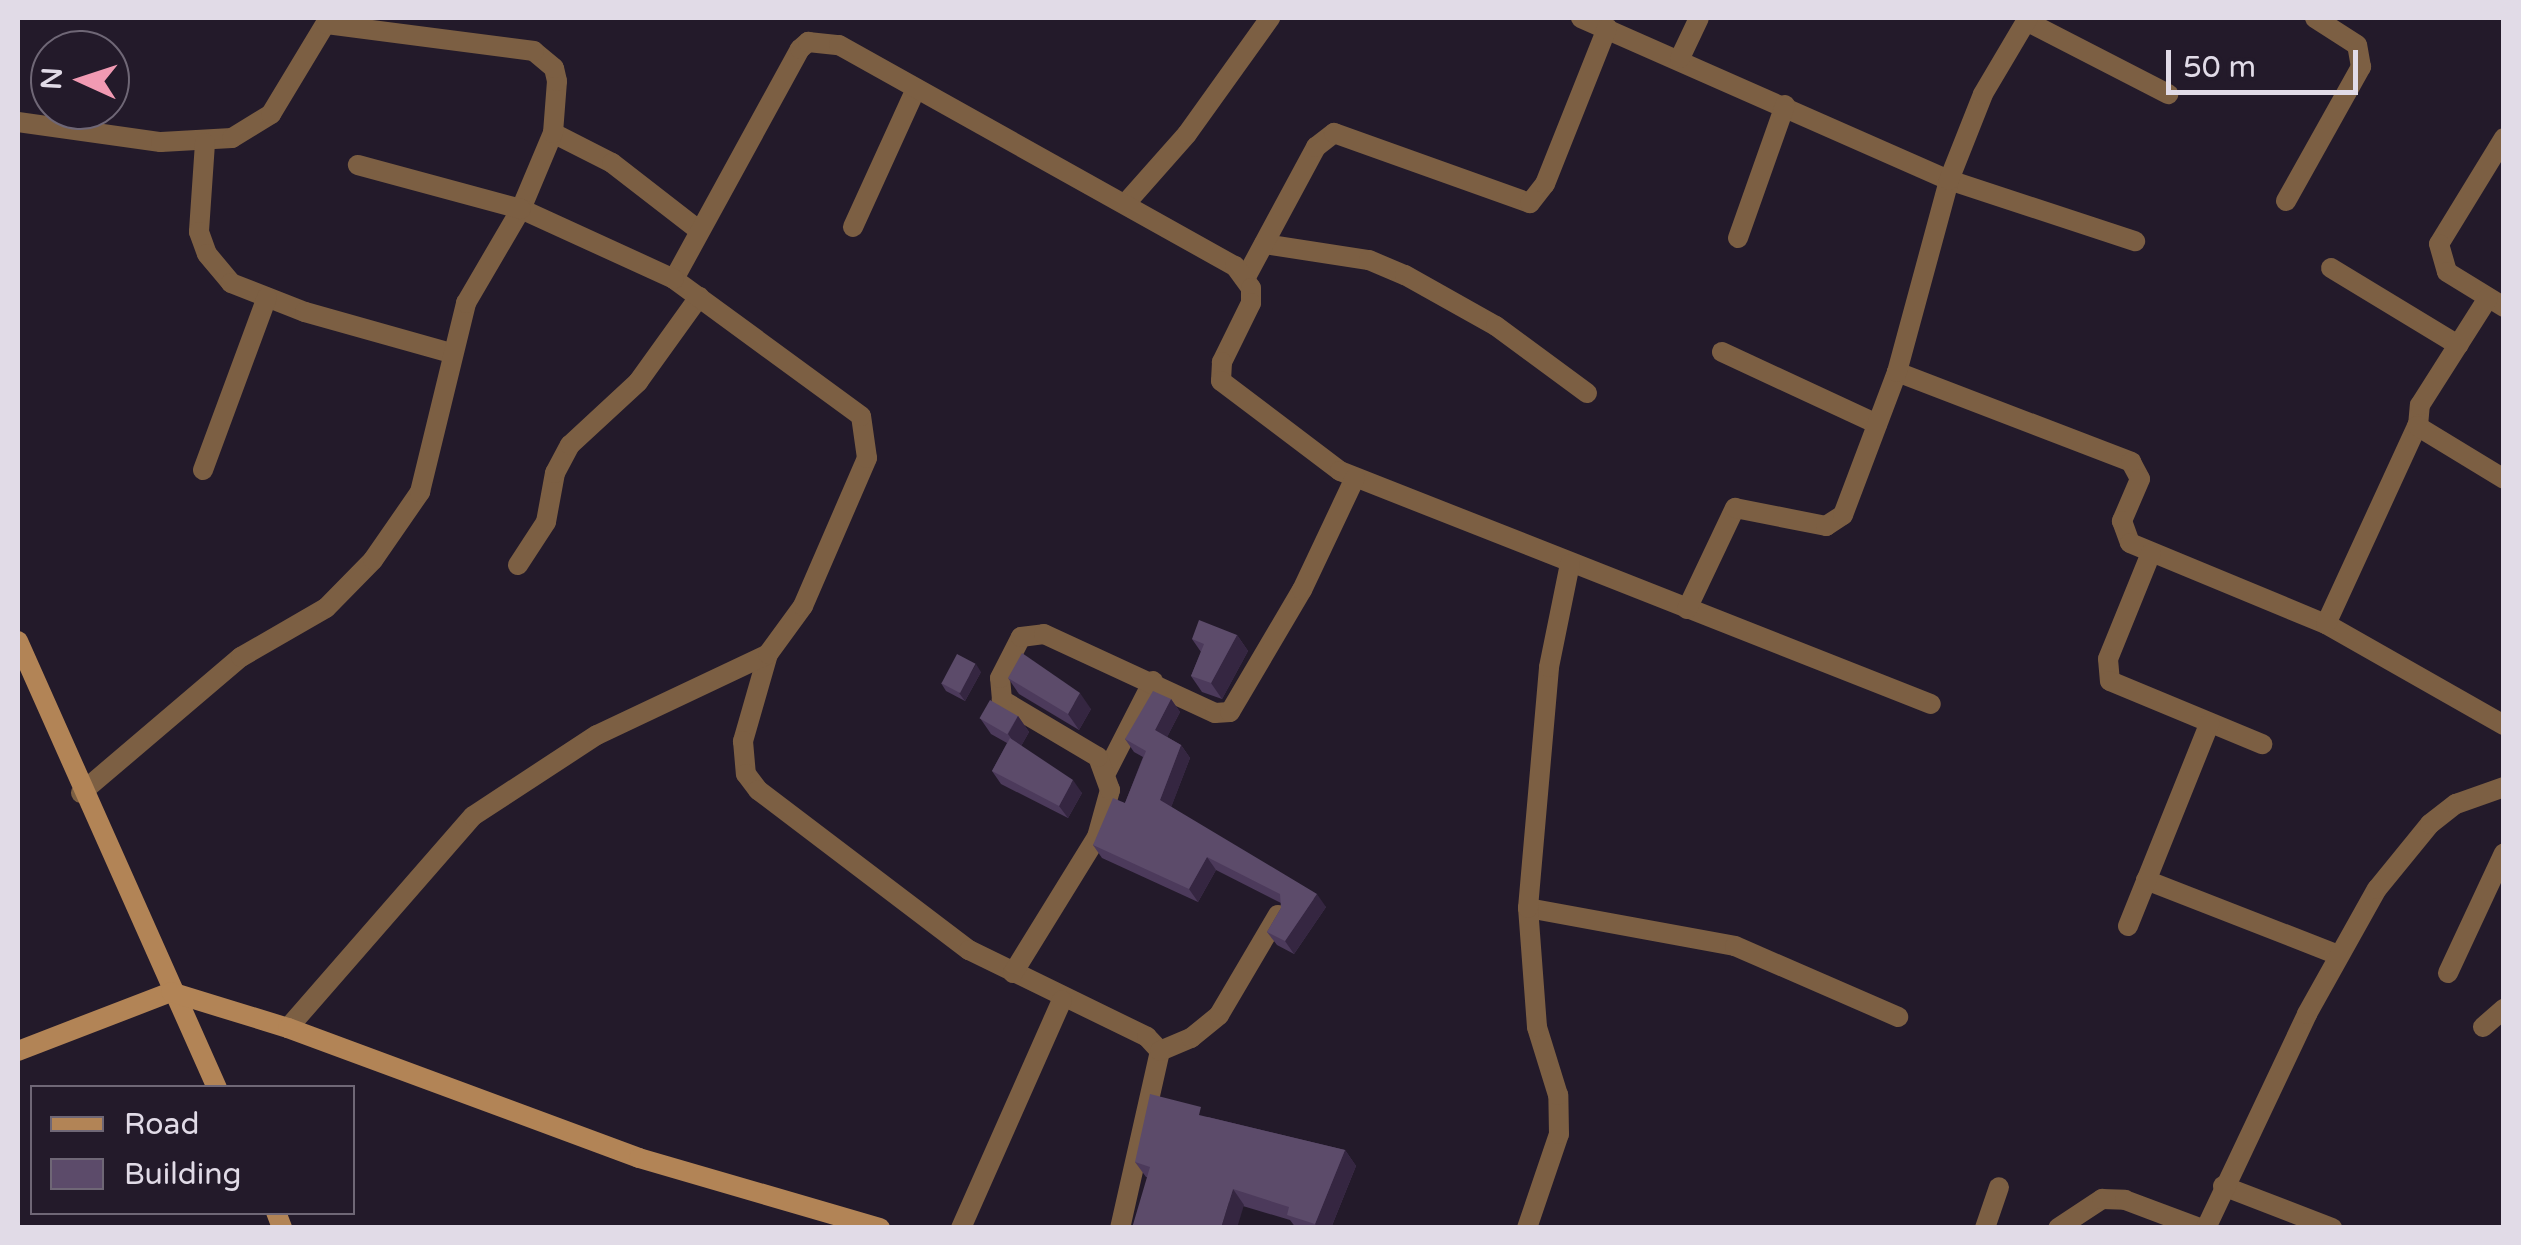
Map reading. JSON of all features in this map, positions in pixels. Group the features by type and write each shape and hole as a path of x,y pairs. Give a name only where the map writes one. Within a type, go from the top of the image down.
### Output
{"street":[{"path":"1126,203 1186,134 1270,18"},
{"path":"1580,18 1680,58 1949,180 2135,242"},
{"path":"1680,58 1699,18"},
{"path":"2286,201 2360,67 2357,45 2314,18"},
{"path":"1687,609 1735,508 1826,526 1838,522 1897,372 1949,180 1983,94 2027,19 2168,94"},
{"path":"18,122 204,143 232,138 271,114 328,20 451,26 547,60 557,81 553,133 520,209 476,278 451,353 420,492 354,584 184,700 81,793"},
{"path":"1607,28 1545,184 1530,204 1334,133 1316,147 1246,277 1251,303 1222,362 1226,390 1355,478 1931,704"},
{"path":"674,279 698,229 808,42 839,45 1126,203 1246,277"},
{"path":"853,227 916,89"},
{"path":"1738,238 1785,106"},
{"path":"553,133 612,163 698,229"},
{"path":"2326,624 2418,426 2420,406 2458,345 2496,302 2447,272 2440,244 2504,138"},
{"path":"204,143 198,209 207,254 231,283 451,353"},
{"path":"358,165 520,209 674,279 861,416 868,438 858,481 802,606 768,654 743,741 746,774 758,790 953,938 1062,1000 1147,1036 1160,1051"},
{"path":"1264,244 1369,260 1404,274 1496,326 1586,393"},
{"path":"2331,268 2458,345"},
{"path":"203,470 267,297"},
{"path":"518,564 546,522 555,473 570,445 638,382 699,297"},
{"path":"1722,352 1877,424"},
{"path":"1897,372 2131,462 2140,479 2122,532 2151,553 2326,624 2504,724"},
{"path":"2418,426 2504,479"},
{"path":"1106,770 1098,758 1002,700 1000,678 1014,651 1033,631 1153,681 1215,713 1234,708 1302,590 1355,478"},
{"path":"2151,553 2108,659 2110,681 2262,744"},
{"path":"1527,1228 1559,1134 1558,1094 1538,1026 1528,908 1548,667 1570,564"},
{"path":"18,641 81,793 216,1085"},
{"path":"288,1028 473,816 597,735 768,654"},
{"path":"1012,973 1097,837 1108,810 1106,770 1153,681"},
{"path":"2128,926 2208,724"},
{"path":"2058,1228 2102,1199 2125,1200 2203,1228 2338,955 2419,835 2456,804 2504,786"},
{"path":"2448,973 2504,853"},
{"path":"2146,880 2338,955"},
{"path":"1528,908 1735,946 1898,1017"},
{"path":"1160,1051 1191,1038 1219,1014 1278,915"},
{"path":"18,1051 171,992 288,1028 639,1158 880,1228"},
{"path":"961,1228 1062,1000"},
{"path":"2484,1027 2504,1009"},
{"path":"1120,1228 1160,1051"},
{"path":"2223,1186 2332,1228"},
{"path":"1985,1228 1999,1187"}],"building":[{"path":"1199,620 1237,635 1211,683 1191,676 1204,644 1192,639"},
{"path":"1022,653 1080,693 1068,714 1008,678"},
{"path":"957,654 976,664 960,693 942,683"},
{"path":"1153,691 1171,699 1155,730 1181,745 1160,800 1317,894 1285,941 1267,932 1281,908 1280,894 1207,857 1189,889 1093,845 1113,798 1125,803 1146,751 1125,739"},
{"path":"990,700 1018,716 1007,734 980,718"},
{"path":"1010,738 1073,780 1059,806 992,771"},
{"path":"1150,1094 1201,1107 1199,1115 1345,1150 1315,1224 1287,1215 1289,1207 1233,1189 1221,1228 1132,1228 1150,1167 1135,1162"}]}
